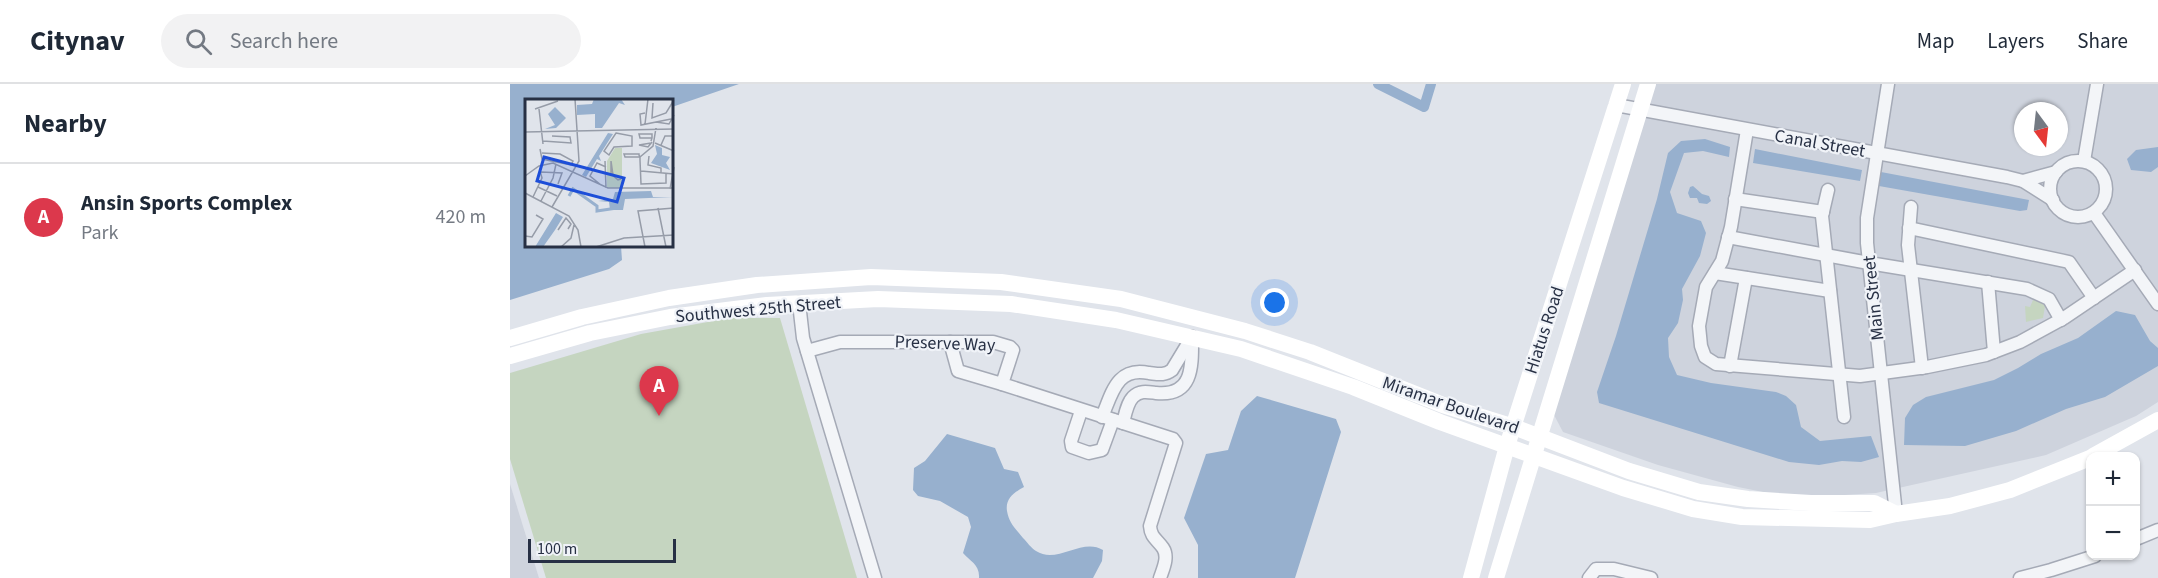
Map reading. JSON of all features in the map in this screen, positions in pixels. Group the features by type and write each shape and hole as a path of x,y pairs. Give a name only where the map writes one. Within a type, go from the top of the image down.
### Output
{"street":[{"name":"Hiatus Road","path":"1471,578 1507,446 1623,84"},
{"name":"Hiatus Road","path":"1496,578 1648,84"},
{"name":"Main Street","path":"1888,84 1867,218 1869,263 1896,514"},
{"path":"2084,161 2097,84"},
{"name":"Canal Street","path":"1616,105 2023,181 2053,200"},
{"path":"1747,130 1728,237 1722,261 1706,287 1699,327 1705,357 1716,364 1860,376 1922,368 1994,352 2020,342 2061,320 2135,270"},
{"path":"2084,161 2100,173 2105,187 2101,206 2084,218 2076,218 2061,210 2053,200 2050,185 2056,172 2070,162 2084,161"},
{"name":"Canal Street","path":"2023,181 2056,172"},
{"path":"1828,190 1823,212 1826,255 1844,417"},
{"path":"1735,199 1823,212"},
{"path":"1911,207 1908,245 1922,368"},
{"path":"2094,213 2158,304"},
{"path":"1909,228 2068,262 2094,298"},
{"path":"1728,237 1869,263 2027,288 2049,299 2061,320"},
{"path":"1715,273 1830,291"},
{"name":"Southwest 25th Street","path":"510,338 593,314 669,298 757,285 871,277 1006,283"},
{"path":"1730,366 1746,278"},
{"path":"1988,282 1994,352"},
{"name":"Miramar Boulevard","path":"1006,283 1121,299 1245,331 1310,352 1443,405 1539,435 1629,471 1700,492 1748,500 1874,503 1896,514"},
{"name":"Southwest 25th Street","path":"510,356 590,333 670,317 767,305 878,299 1011,304"},
{"path":"799,303 803,338 875,578"},
{"name":"Miramar Boulevard","path":"1011,304 1116,320 1241,349 1353,387 1623,488 1694,509 1742,516 1870,520 1950,506 2010,490 2086,459"},
{"path":"1081,411 1071,441 1072,447 1089,453 1102,450 1112,420 1119,380 1138,370 1159,375 1167,374 1172,370 1192,337"},
{"path":"1112,420 1129,404 1134,395 1146,391 1170,393 1181,388 1188,380 1192,367 1192,337"},
{"name":"Preserve Way","path":"807,351 840,342 990,342 1010,346 1013,350 1002,384"},
{"path":"950,342 958,371 1173,439 1176,443 1150,526 1151,534 1163,548 1165,555 1160,578"},
{"name":"Miramar Boulevard","path":"2101,452 2158,420"},
{"path":"2140,537 2158,530"},
{"path":"2020,578 2086,558"},
{"path":"1592,574 1614,569 1651,578"}],"shaded area":[{"path":"1653,84 2158,84 2158,402 2136,416 2046,455 1876,493 1829,496 1778,495 1738,487 1658,465 1563,432 1553,413"},
{"path":"510,484 539,578 510,578"}],"green space":[{"path":"2033,300 2045,306 2043,318 2026,322 2025,306 2030,307"},
{"path":"730,318 780,318 857,578 546,578 510,459 510,373 641,334"}],"water":[{"path":"510,84 739,84 674,106 674,99 525,99 525,248 621,248 622,260 609,269 510,300"},
{"path":"1705,139 1730,147 1729,157 1703,151 1684,153 1670,192 1677,213 1701,221 1706,233 1700,256 1682,289 1683,300 1678,323 1668,338 1669,357 1677,375 1711,383 1776,392 1786,396 1796,405 1801,427 1820,441 1871,436 1879,457 1861,462 1842,461 1819,465 1789,462 1599,403 1597,392 1657,199 1668,153 1681,141"},
{"path":"2158,147 2158,167 2151,172 2131,170 2127,159 2136,150"},
{"path":"1755,149 1862,170 1860,181 1753,163"},
{"path":"1881,172 2029,200 2027,210 2020,211 1879,186"},
{"path":"1693,186 1702,194 1709,196 1711,201 1707,204 1699,203 1697,198 1690,198 1688,193 1690,187"},
{"path":"2116,311 2135,315 2150,341 2158,348 2158,366 2105,397 2066,409 2016,431 1965,446 1904,445 1905,418 1913,405 1926,397 1994,380 2041,354 2078,338"},
{"path":"1257,396 1336,419 1341,432 1295,578 1198,578 1198,545 1184,518 1206,454 1228,450 1241,411"},
{"path":"947,434 995,448 1004,469 1018,472 1024,487 1009,499 1007,511 1013,525 1034,550 1052,555 1087,547 1103,550 1102,561 1093,578 979,578 976,566 963,553 971,527 968,517 940,501 918,496 913,490 914,468 925,461"}],"waterway":[{"path":"1378,84 1424,107 1431,84"}],"place":[{"name":"Ansin Sports Complex","path":"659,416"}]}
